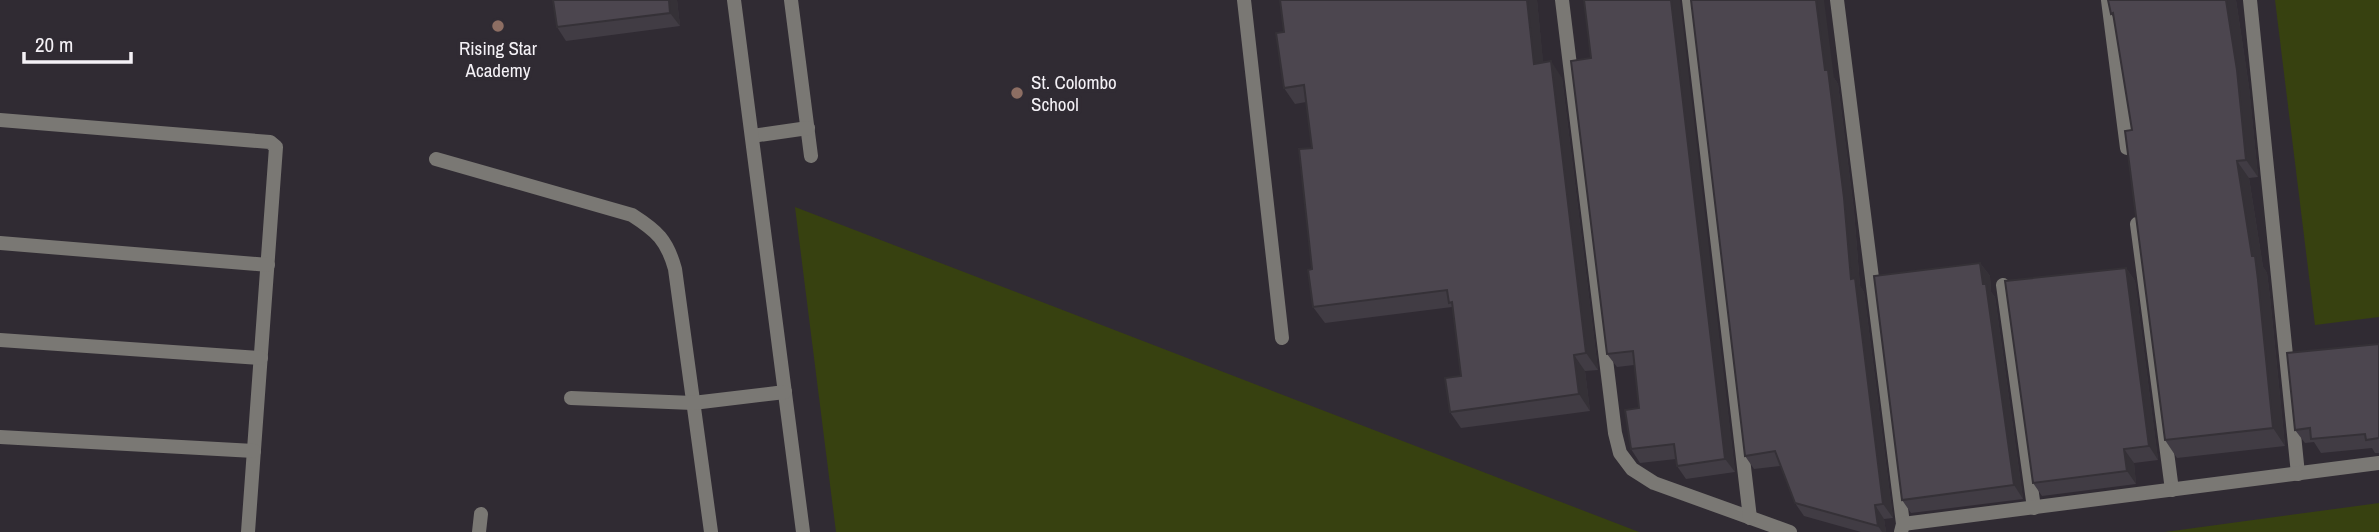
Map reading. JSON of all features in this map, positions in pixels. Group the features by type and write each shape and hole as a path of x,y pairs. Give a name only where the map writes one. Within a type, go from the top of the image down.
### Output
{"street":[{"path":"734,0 803,532"},
{"path":"791,0 811,156"},
{"path":"1244,0 1282,338"},
{"path":"1562,0 1615,433 1620,453 1632,469 1654,483 1790,532"},
{"path":"1689,0 1750,518"},
{"path":"1837,0 1902,528 2379,463"},
{"path":"2108,0 2129,163"},
{"path":"2250,0 2298,474"},
{"path":"0,120 270,142 276,147 248,532"},
{"path":"752,136 808,128"},
{"path":"436,159 632,215 654,229 669,248 675,269 710,532"},
{"path":"2135,204 2172,490"},
{"path":"0,243 268,265"},
{"path":"2003,285 2034,508"},
{"path":"0,340 261,358"},
{"path":"571,398 693,403 785,392"},
{"path":"0,437 254,451"},
{"path":"480,532 481,514"}],"green space":[{"path":"2275,0 2379,0 2379,317 2315,325"},
{"path":"795,207 1639,532 836,532"},
{"path":"2379,503 2379,532 2165,532"}],"building":[{"path":"553,0 669,0 670,13 557,27"},
{"path":"1280,0 1527,0 1534,64 1551,61 1586,353 1574,355 1579,394 1450,412 1445,378 1461,376 1452,302 1449,303 1447,290 1313,307 1308,270 1312,269 1299,149 1312,148 1304,85 1284,88 1276,33 1284,32"},
{"path":"1584,0 1671,0 1725,459 1677,466 1674,444 1631,449 1625,410 1639,408 1633,351 1607,354 1571,61 1591,58"},
{"path":"1691,0 1816,0 1825,70 1828,70 1851,279 1855,278 1883,504 1875,505 1878,526 1795,503 1775,451 1745,456"},
{"path":"2108,0 2226,0 2237,70 2246,160 2237,161 2252,256 2255,256 2273,428 2165,440 2125,131 2132,130 2113,13 2111,14"},
{"path":"1980,263 1983,284 1986,284 2014,485 1902,500 1874,276"},
{"path":"2126,268 2149,446 2124,449 2127,471 2033,483 2005,281"},
{"path":"2379,344 2379,438 2366,440 2365,434 2311,439 2310,428 2295,430 2287,353"}],"place":[{"name":"Rising Star Academy","path":"498,26"},
{"name":"St. Colombo School","path":"1017,93"}]}
